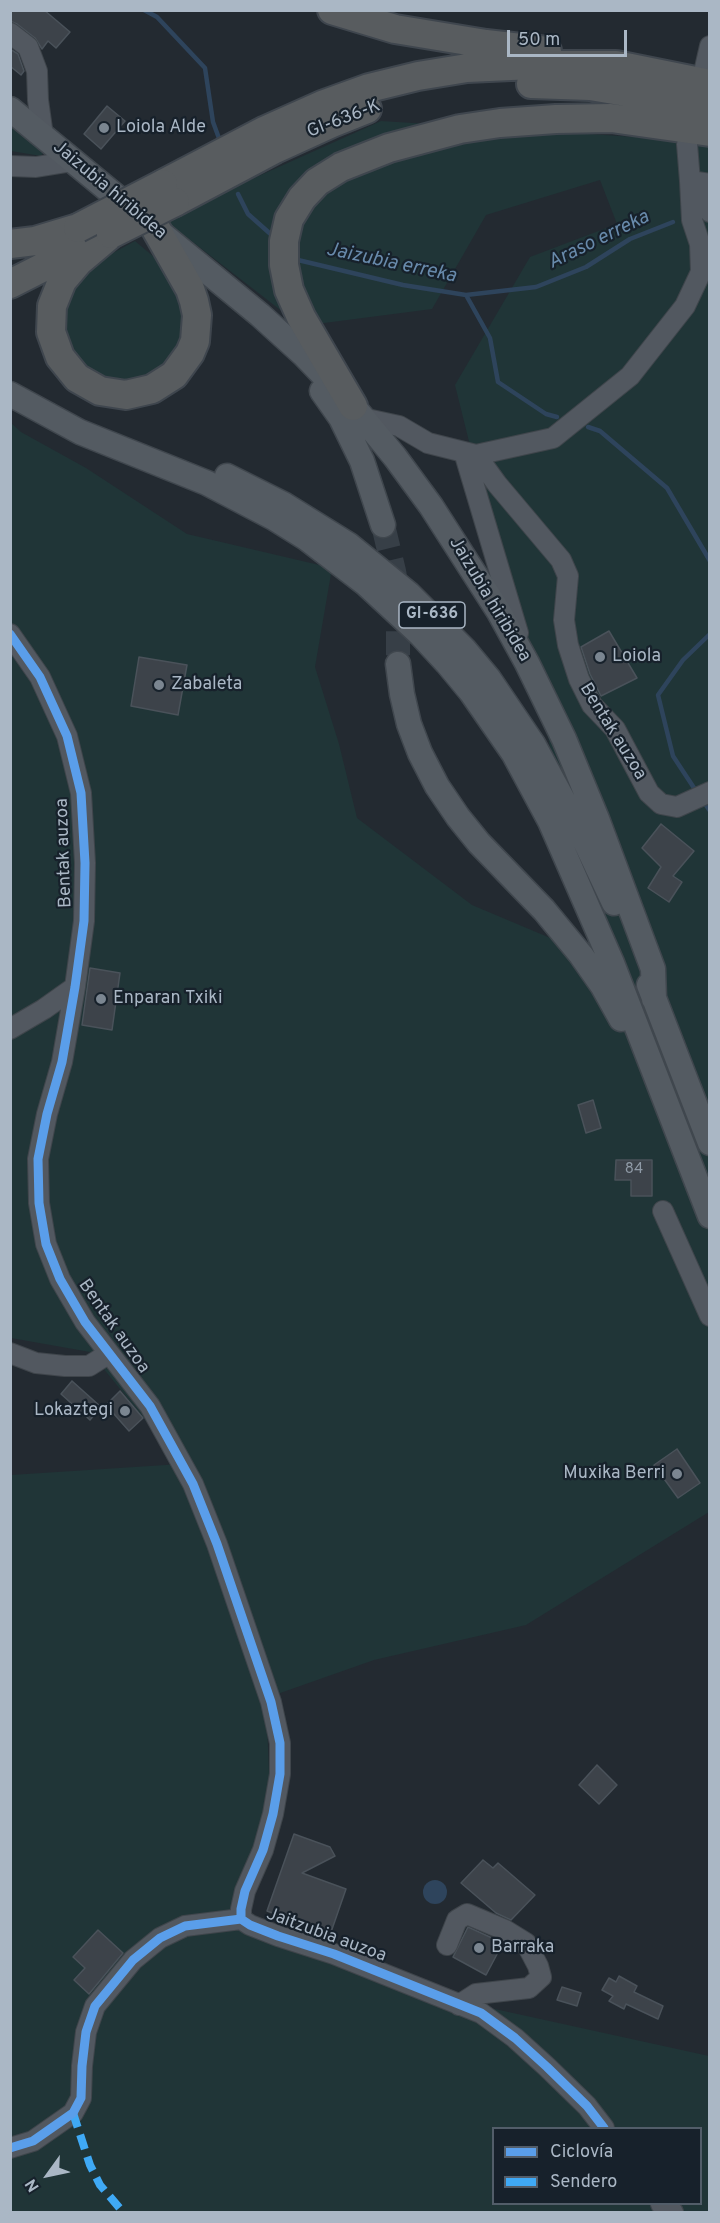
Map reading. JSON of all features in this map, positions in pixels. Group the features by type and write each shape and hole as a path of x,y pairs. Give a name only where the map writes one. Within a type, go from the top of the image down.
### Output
{"highway":[{"path":"332,10 395,29 486,44 561,53 616,65"},
{"name":"GI-636-K","path":"10,284 111,234 266,130 322,105 369,88 418,76 467,68 533,65 616,65 707,76"},
{"name":"GI-636-K","path":"10,244 35,241 78,228 169,193 377,105 423,94 475,87 535,83 557,84 590,86 641,94 710,109"},
{"path":"358,412 301,317 289,290 284,265 284,241 290,219 302,198 317,182 340,167 389,148 450,131 500,123 611,118 698,138"},
{"path":"111,234 79,261 62,281 52,306 51,332 60,357 77,378 100,391 126,395 152,389 174,375 190,353 196,334 197,315 192,295 156,229"}],"main road":[{"name":"Jaizubia hiribidea","path":"10,109 260,315 303,354 358,412 395,457 459,546 499,612 564,739 602,829 653,969 654,999"},
{"name":"Jaizubia hiribidea","path":"208,272 289,353 341,418 362,461 382,525"},
{"name":"GI-636","path":"10,394 80,432 207,483 274,518 336,560 387,602 421,635 482,708 514,754 550,821 612,963 710,1216"},
{"name":"GI-636","path":"40,411 213,470 284,504 349,545 416,601 464,649 489,680 533,744 553,778 600,874 654,999 710,1143"},
{"path":"398,664 409,724 420,753 437,786 479,843 544,910 581,955 602,985 629,1036 650,1063"}],"street":[{"path":"10,33 28,47 36,70 44,136"},
{"path":"707,76 710,46"},
{"path":"358,412 399,426 428,443 470,454 553,438 630,376 685,306 701,272 700,244 692,220 700,183 698,138"},
{"path":"10,166 36,167 73,161"},
{"path":"700,183 710,212"},
{"path":"470,454 527,663"},
{"name":"Bentak auzoa","path":"470,454 561,560 568,576 564,620 568,645 579,679 592,705 615,729 649,793 662,804 676,807 707,793"},
{"name":"Bentak auzoa","path":"10,634 40,677 67,736 81,793 85,863 84,921 62,1062 47,1114 38,1159 39,1203 45,1244 60,1280 85,1322 150,1406 193,1484 217,1544 271,1702 280,1743 280,1774 273,1814 263,1850 245,1891 241,1919"},
{"path":"10,1029 75,987"},
{"path":"663,1211 710,1316"},
{"name":"Bentak auzoa","path":"11,1354 36,1363 89,1366 108,1354"},
{"path":"447,1945 457,1920 466,1914 505,1930 526,1943 541,1977 529,1988 476,1994 459,2005"},
{"name":"Jaitzubia auzoa","path":"10,2148 33,2141 73,2113 81,2098 86,2032 95,2006 133,1960 160,1938 185,1926 241,1919 278,1936 334,1954 481,2013 515,2038 587,2106 603,2127"}],"green space":[{"path":"381,121 700,141 709,132 709,1512 526,1625 374,1660 266,1698 271,1822 242,1916 440,1997 709,2056 709,2212 11,2212 11,1475 181,1464 90,1352 11,1338 10,422 21,432 86,468 187,534 332,568 315,667 339,744 357,818 472,905 593,956 531,654 485,506 455,385 530,257 617,224 600,180 486,215 432,309 301,326 163,219"},
{"path":"11,126 43,153 41,156 11,151"},
{"path":"135,241 154,257 173,283 184,308 183,338 178,357 141,383 94,376 62,340 67,288 89,266"}],"water":[{"path":"435,1880 443,1884 447,1892 443,1900 435,1904 427,1900 423,1892 427,1884"}],"building":[{"path":"10,10 44,10 70,32 56,48 48,41 42,49 35,38 10,21"},
{"path":"10,49 18,54 24,71 21,75 10,66"},
{"name":"Loiola Alde","path":"107,106 125,121 101,149 84,134"},
{"name":"Loiola","path":"609,631 637,678 601,696 590,674 581,647"},
{"name":"Zabaleta","path":"139,657 187,665 178,715 131,706"},
{"path":"661,824 694,851 673,876 682,882 669,902 648,888 661,867 642,848"},
{"name":"Enparan Txiki","path":"90,968 120,973 112,1030 82,1025"},
{"path":"593,1100 601,1128 586,1133 578,1105"},
{"path":"616,1160 652,1160 652,1196 631,1196 631,1180 615,1180"},
{"path":"72,1381 101,1407 90,1420 61,1394"},
{"name":"Lokaztegi","path":"120,1391 143,1418 129,1431 106,1405"},
{"name":"Muxika Berri","path":"677,1449 700,1483 678,1498 654,1465"},
{"path":"597,1765 617,1785 599,1804 579,1785"},
{"path":"294,1834 330,1847 335,1856 302,1873 346,1889 330,1935 267,1911"},
{"path":"483,1860 493,1868 498,1863 535,1895 511,1920 496,1913 461,1883"},
{"name":"Barraka","path":"468,1927 503,1943 486,1975 453,1957"},
{"path":"98,1930 123,1953 89,1994 74,1980 85,1968 73,1957"},
{"path":"619,1976 637,1986 634,1992 663,2006 658,2019 626,2004 624,2009 609,2001 613,1996 602,1990 609,1978 616,1982"},
{"path":"562,1987 581,1993 577,2006 557,2000"}],"waterway":[{"name":"Jaizubia erreka","path":"144,10 157,17 205,68 213,122 220,141"},
{"name":"Jaizubia erreka","path":"238,194 248,214 275,238"},
{"name":"Araso erreka","path":"466,295 536,287 586,267 630,239 673,222"},
{"name":"Jaizubia erreka","path":"295,257 298,260 403,285 466,295 490,338 498,382 546,414 557,417"},
{"name":"Jaizubia erreka","path":"588,427 600,431 667,488 710,561"},
{"name":"Jaizubia erreka","path":"696,791 673,756 658,695 683,660 710,634"},
{"name":"Jaizubia erreka","path":"703,801 710,811"}],"tunnel":[{"path":"383,525 398,594 398,664"}],"marked path":[{"path":"73,2113 90,2165 100,2185 123,2212"}],"cycle path":[{"path":"10,634 40,677 67,736 81,793 85,863 84,921 62,1062 47,1114 38,1159 39,1203 46,1244 60,1279 85,1322 150,1406 193,1484 217,1544 271,1702 280,1743 280,1774 273,1814 263,1850 245,1891 241,1919"},
{"path":"10,2148 33,2141 73,2113 81,2098 86,2032 95,2006 133,1960 160,1938 185,1926 241,1919 278,1936 334,1954 481,2013 515,2038 547,2067 587,2106 603,2127"}],"place":[{"name":"Loiola Alde","path":"104,128"},
{"name":"Loiola","path":"600,657"},
{"name":"Zabaleta","path":"159,685"},
{"name":"Enparan Txiki","path":"101,999"},
{"name":"Lokaztegi","path":"125,1411"},
{"name":"Muxika Berri","path":"677,1474"},
{"name":"Barraka","path":"479,1948"}]}
